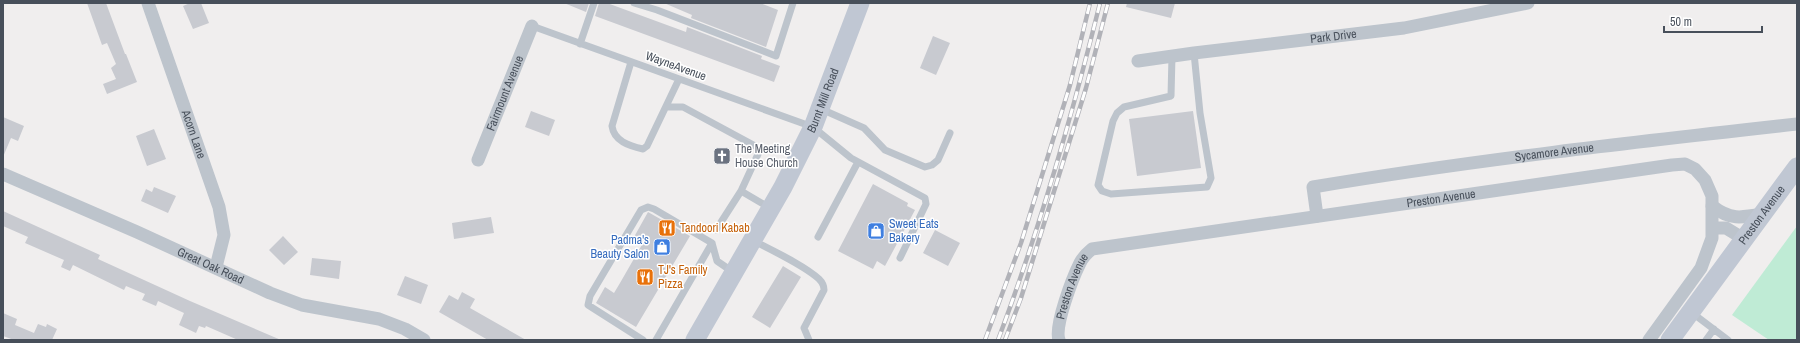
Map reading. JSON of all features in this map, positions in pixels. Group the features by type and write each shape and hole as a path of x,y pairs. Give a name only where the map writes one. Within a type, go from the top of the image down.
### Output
{"main road":[{"name":"Burnt Mill Road","path":"695,340 770,209 813,127 860,3"},
{"name":"Preston Avenue","path":"1670,340 1797,167"}],"street":[{"name":"Acorn Lane","path":"148,3 219,207 224,235 216,267"},
{"name":"Park Drive","path":"1138,61 1404,28 1528,3"},
{"name":"Fairmount Avenue","path":"478,160 532,26"},
{"name":"Sycamore Avenue","path":"1318,216 1313,187 1406,171 1659,139 1797,124"},
{"name":"Preston Avenue","path":"1059,340 1059,324 1072,282 1079,264 1086,254 1092,249 1685,164 1695,169 1705,180 1712,196 1713,228 1710,247 1701,268 1649,340"},
{"name":"Great Oak Road","path":"3,174 216,267 270,293 302,305 379,319 424,340"},
{"path":"1712,206 1722,214 1730,217 1745,217 1762,214"},
{"path":"1713,228 1726,228 1744,239"}],"lane":[{"path":"580,44 594,3"},
{"path":"634,3 657,10 776,56 793,3"},
{"name":"WayneAvenue","path":"532,26 813,127 858,162 925,198 926,204 900,258"},
{"path":"1172,56 1171,96 1124,107 1117,113 1113,121 1098,185 1102,191 1111,194 1206,187 1211,178 1200,113 1194,53"},
{"path":"632,62 612,126 613,133 617,139 635,147 643,149 647,146 679,79"},
{"path":"666,107 683,107 759,148 759,152 741,191 716,230"},
{"path":"820,109 864,128 885,150 925,167 932,165 938,160 950,133"},
{"path":"818,238 858,162"},
{"path":"741,191 770,209"},
{"path":"643,340 588,305 590,296 637,214 641,210 648,207 654,209 712,243 717,261 734,272"},
{"path":"752,240 794,262 819,279 824,285 824,290 804,328 809,340"},
{"path":"656,340 712,243"},
{"path":"1690,312 1728,340"},
{"path":"1706,340 1714,329"}],"green space":[{"path":"1797,226 1797,340 1769,340 1732,315"}],"building":[{"path":"87,3 106,3 137,82 107,94 103,84 116,79 111,68 116,64 107,43 102,45"},
{"path":"190,3 201,3 209,23 193,29 183,6"},
{"path":"564,3 589,3 586,12"},
{"path":"599,3 607,3 686,32 687,27 762,56 761,59 780,66 774,82 595,16"},
{"path":"664,3 760,3 778,10 766,47 691,18 692,15"},
{"path":"1127,3 1175,3 1171,18 1126,7"},
{"path":"933,36 950,43 936,75 920,68"},
{"path":"531,111 555,120 549,136 525,127"},
{"path":"1193,111 1201,168 1137,176 1129,119"},
{"path":"3,117 24,126 18,141 11,138 3,157"},
{"path":"154,129 166,159 147,166 136,136"},
{"name":"Sweet Eats Bakery","path":"873,184 908,203 907,206 915,210 885,266 877,261 873,269 838,251"},
{"path":"154,187 176,196 168,213 141,201 146,189 152,192"},
{"path":"3,211 100,255 98,259 281,340 238,340 206,326 205,328 199,326 196,333 179,325 184,313 158,301 156,306 142,300 145,294 126,286 124,290 73,265 70,271 61,267 64,260 25,243 28,237 3,226"},
{"path":"648,212 690,236 636,327 596,303 605,287 614,293 643,243 634,237"},
{"path":"491,217 494,233 454,239 452,223"},
{"path":"935,230 960,243 948,266 923,253"},
{"path":"283,236 298,252 284,265 269,250"},
{"path":"312,258 341,261 339,279 310,275"},
{"path":"783,266 801,277 770,328 752,317"},
{"path":"405,276 428,285 421,304 397,295"},
{"path":"462,292 475,299 470,308 526,340 488,340 439,312 449,295 458,300"},
{"path":"3,313 17,319 15,325 34,333 38,324 46,327 47,324 57,329 52,340 14,340 3,336"}],"railway":[{"path":"985,340 1021,243 1070,85 1090,3"},
{"path":"998,340 1054,173 1100,3"},
{"path":"1005,340 1021,298 1086,88 1108,3"}],"place":[{"name":"The Meeting House Church","path":"722,156"},
{"name":"Tandoori Kabab","path":"667,228"},
{"name":"Sweet Eats Bakery","path":"876,231"},
{"name":"Padma's Beauty Salon","path":"662,247"},
{"name":"TJ's Family Pizza","path":"645,277"}]}
